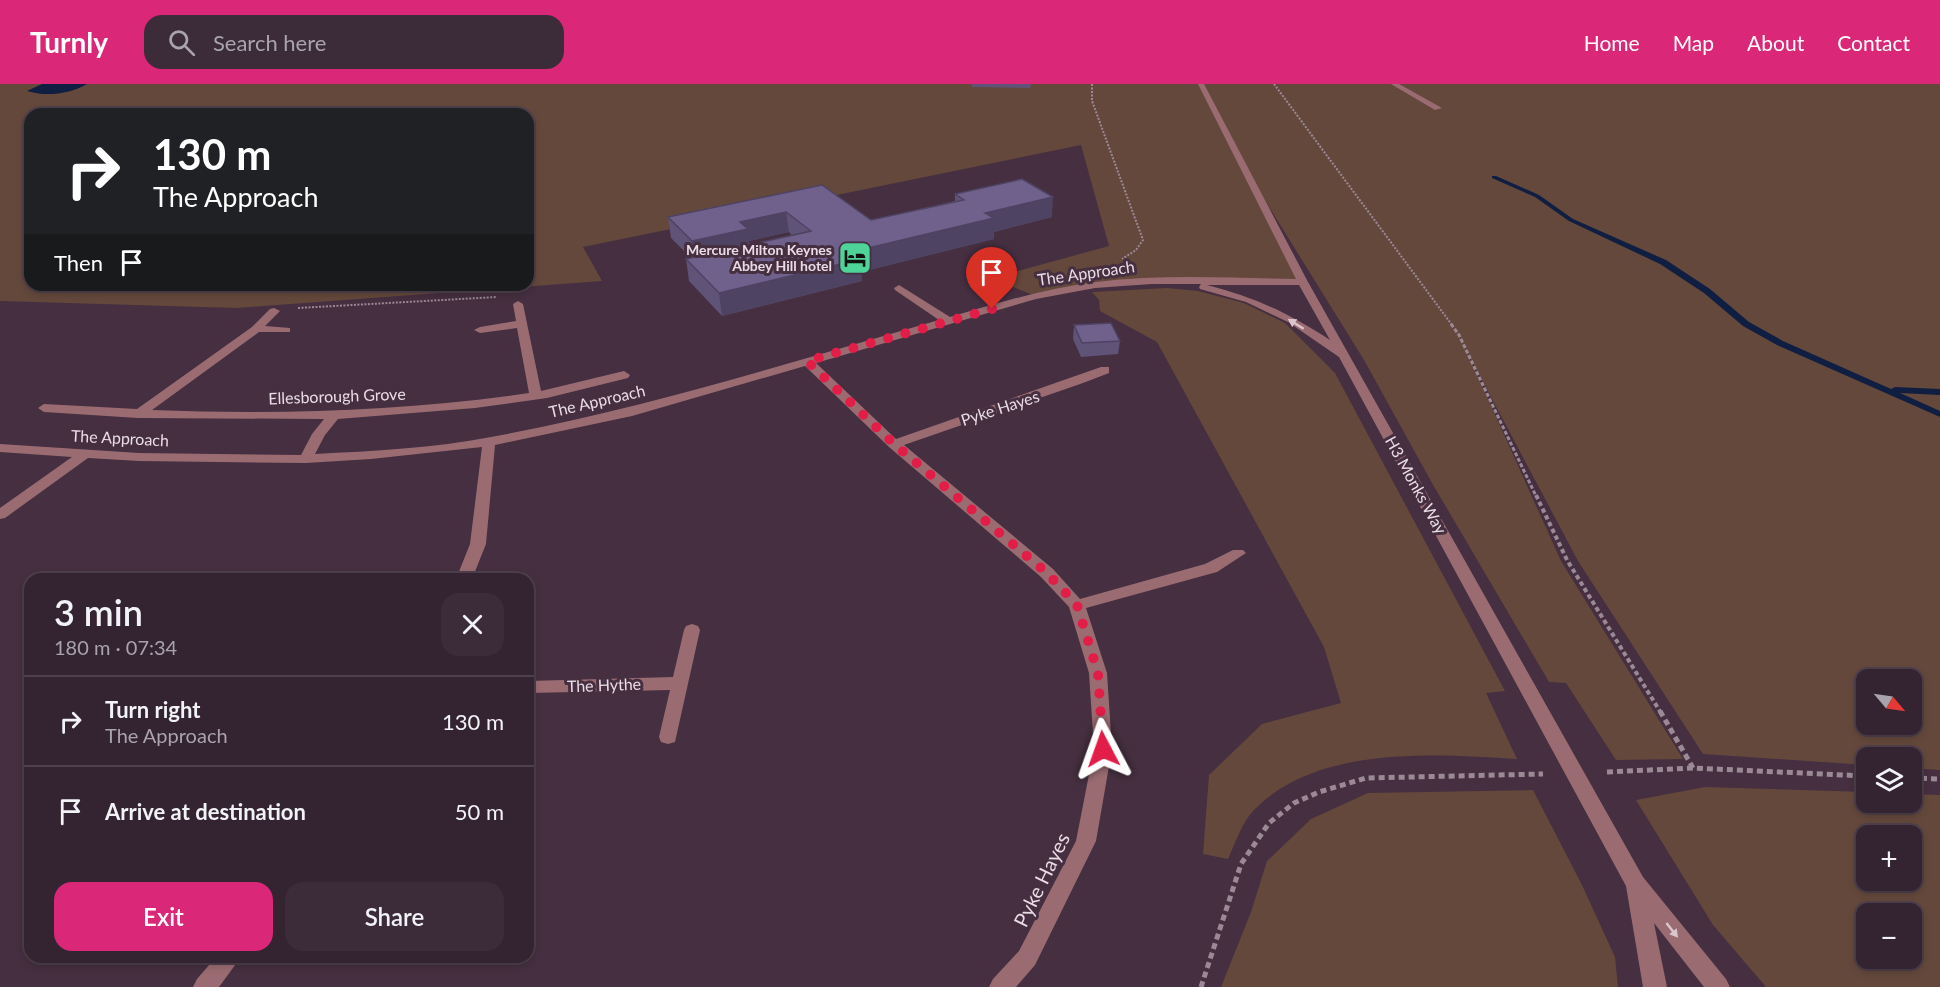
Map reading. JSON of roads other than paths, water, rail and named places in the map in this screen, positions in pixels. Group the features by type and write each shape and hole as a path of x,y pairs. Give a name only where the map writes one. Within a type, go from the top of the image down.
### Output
{"street":[{"name":"H3 Monks Way","path":"1201,84 1303,282 1635,884 1718,987"},
{"path":"1394,84 1438,108"},
{"name":"The Approach","path":"0,448 139,457 306,459 489,442 627,413 1035,296 1095,285 1151,281 1303,282"},
{"name":"The Approach","path":"1188,282 1250,300 1292,320 1345,357"},
{"path":"900,288 948,321"},
{"path":"518,304 520,324 536,396"},
{"path":"138,414 256,329 274,311"},
{"path":"480,330 520,324"},
{"path":"256,329 286,330"},
{"name":"Pyke Hayes","path":"807,361 894,444 1047,573 1077,605 1098,673 1103,749 1086,841 1027,958 1001,987"},
{"name":"Pyke Hayes","path":"894,444 1008,404 1047,393 1105,370"},
{"name":"Ellesborough Grove","path":"44,408 138,414 234,416 335,414 437,408 536,396 624,375"},
{"path":"306,459 319,435 335,414"},
{"path":"466,573 478,544 489,442"},
{"path":"0,515 86,453"},
{"path":"1077,605 1211,568 1238,552"},
{"path":"668,737 692,630"},
{"name":"The Hythe","path":"534,687 681,683"},
{"name":"H3 Monks Way","path":"1635,884 1655,987"},
{"path":"205,987 225,963"}],"water":[{"path":"42,84 87,84 58,94 27,91"}],"waterway":[{"path":"1494,177 1537,196 1571,220 1663,262 1707,291 1746,324 1780,343 1940,414"},
{"path":"1895,390 1940,392"}],"place":[{"name":"Mercure Milton Keynes Abbey Hill hotel","path":"855,258"}]}
